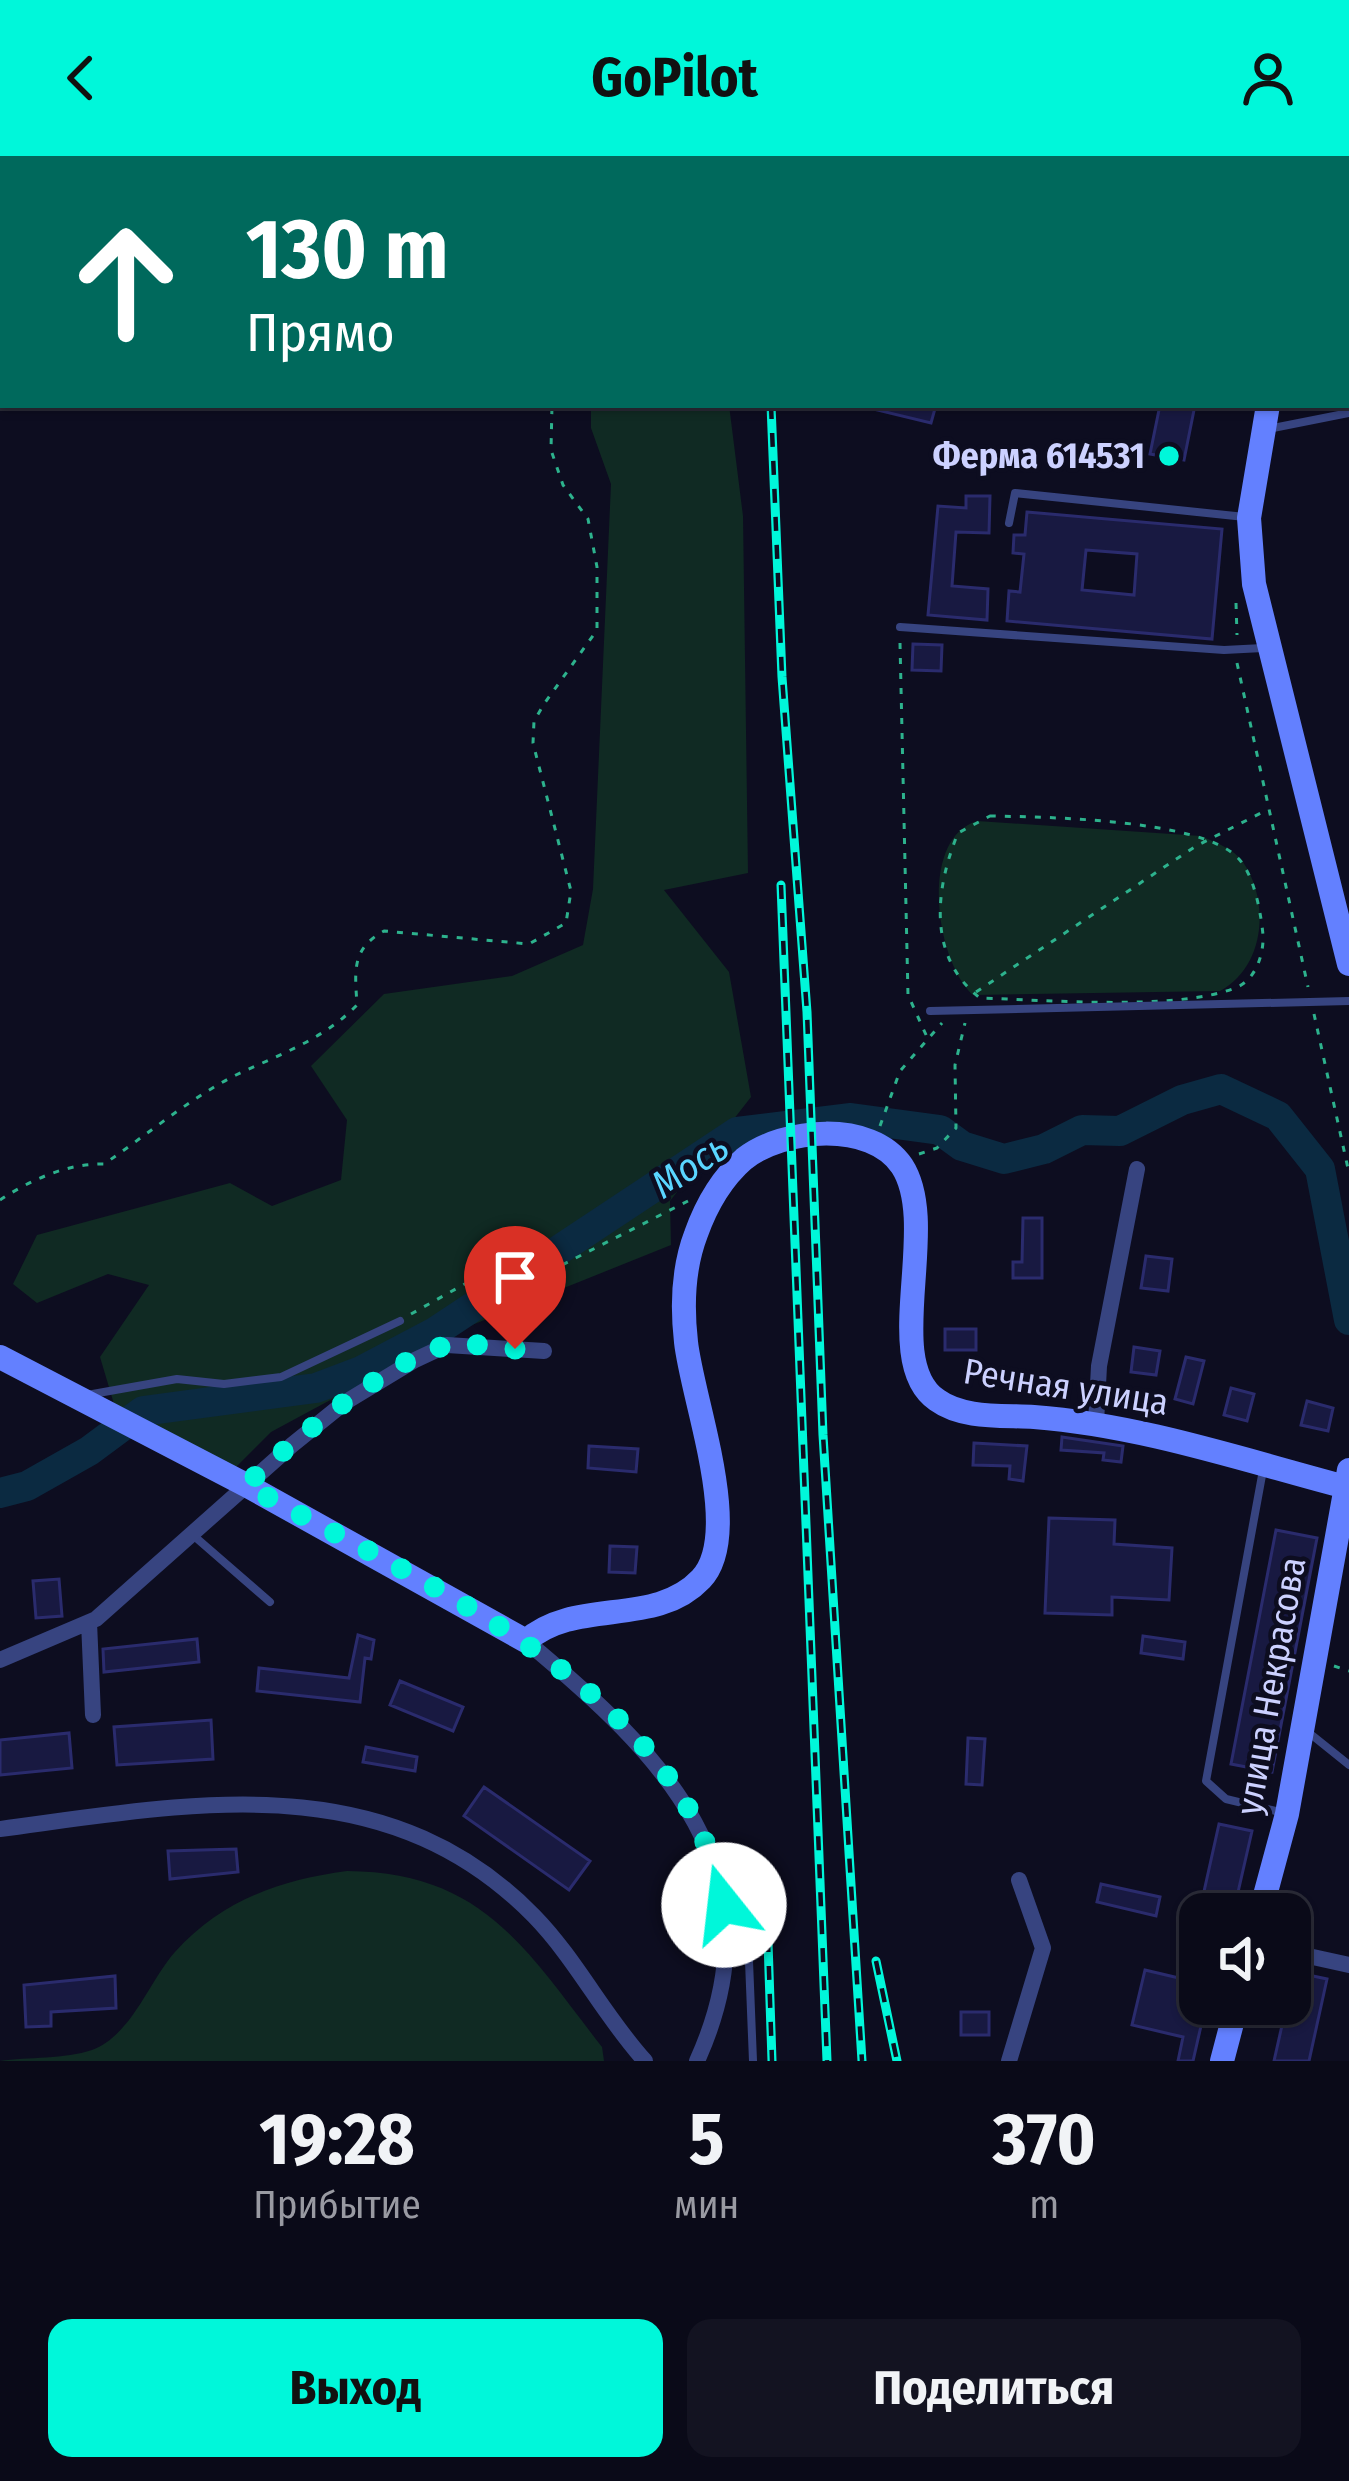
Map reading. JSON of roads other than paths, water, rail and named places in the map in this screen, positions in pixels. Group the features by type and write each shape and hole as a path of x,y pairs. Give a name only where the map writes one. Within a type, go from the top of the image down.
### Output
{"street":[{"path":"1267,408 1249,518 1254,584 1349,964"},
{"name":"Речная улица","path":"526,1641 568,1617 668,1601 700,1580 712,1562 718,1535 715,1496 686,1348 689,1255 711,1202 742,1161 772,1144 848,1136 889,1152 909,1182 916,1226 913,1352 925,1390 959,1411 1096,1423 1264,1466 1346,1478"},
{"path":"1096,1423 1099,1366 1137,1169"},
{"path":"0,1660 89,1622 344,1403 447,1345 544,1352"},
{"path":"0,1357 246,1485 526,1641 630,1733 691,1808 721,1885 728,1952 722,1996 698,2061"},
{"name":"улица Некрасова","path":"1266,1893 1287,1814 1346,1478"},
{"path":"89,1622 93,1714"},
{"path":"0,1829 277,1803 326,1808 406,1831 471,1866 537,1920 645,2061"},
{"path":"1009,2061 1043,1948 1019,1880"},
{"path":"1311,1957 1349,1965"},
{"path":"1222,2061 1231,2025"}],"lane":[{"path":"1262,430 1349,413"},
{"path":"1009,523 1015,493 1249,518"},
{"path":"900,627 1237,650 1271,648"},
{"path":"930,1011 1349,1001"},
{"path":"74,1397 177,1379 224,1384 281,1377 400,1321"},
{"path":"1264,1466 1206,1781 1226,1799 1287,1814"},
{"path":"191,1534 270,1602"},
{"path":"1302,1726 1349,1765"},
{"path":"706,1844 734,1864 746,1886 753,2061"}],"waterway":[{"name":"Мось","path":"0,1493 27,1486 89,1451 143,1411 316,1388 361,1371 435,1332 737,1132 851,1118 940,1130 962,1146 1004,1159 1044,1149 1082,1130 1120,1131 1182,1100 1221,1089 1278,1116 1320,1169 1349,1320"}],"railway":[{"path":"771,408 782,677 807,1012 823,1435 862,2061"},
{"path":"781,885 827,2061"},
{"path":"766,1882 772,2061"},
{"path":"876,1961 897,2061"}],"place":[{"name":"Ферма 614531","path":"1169,456"}]}
